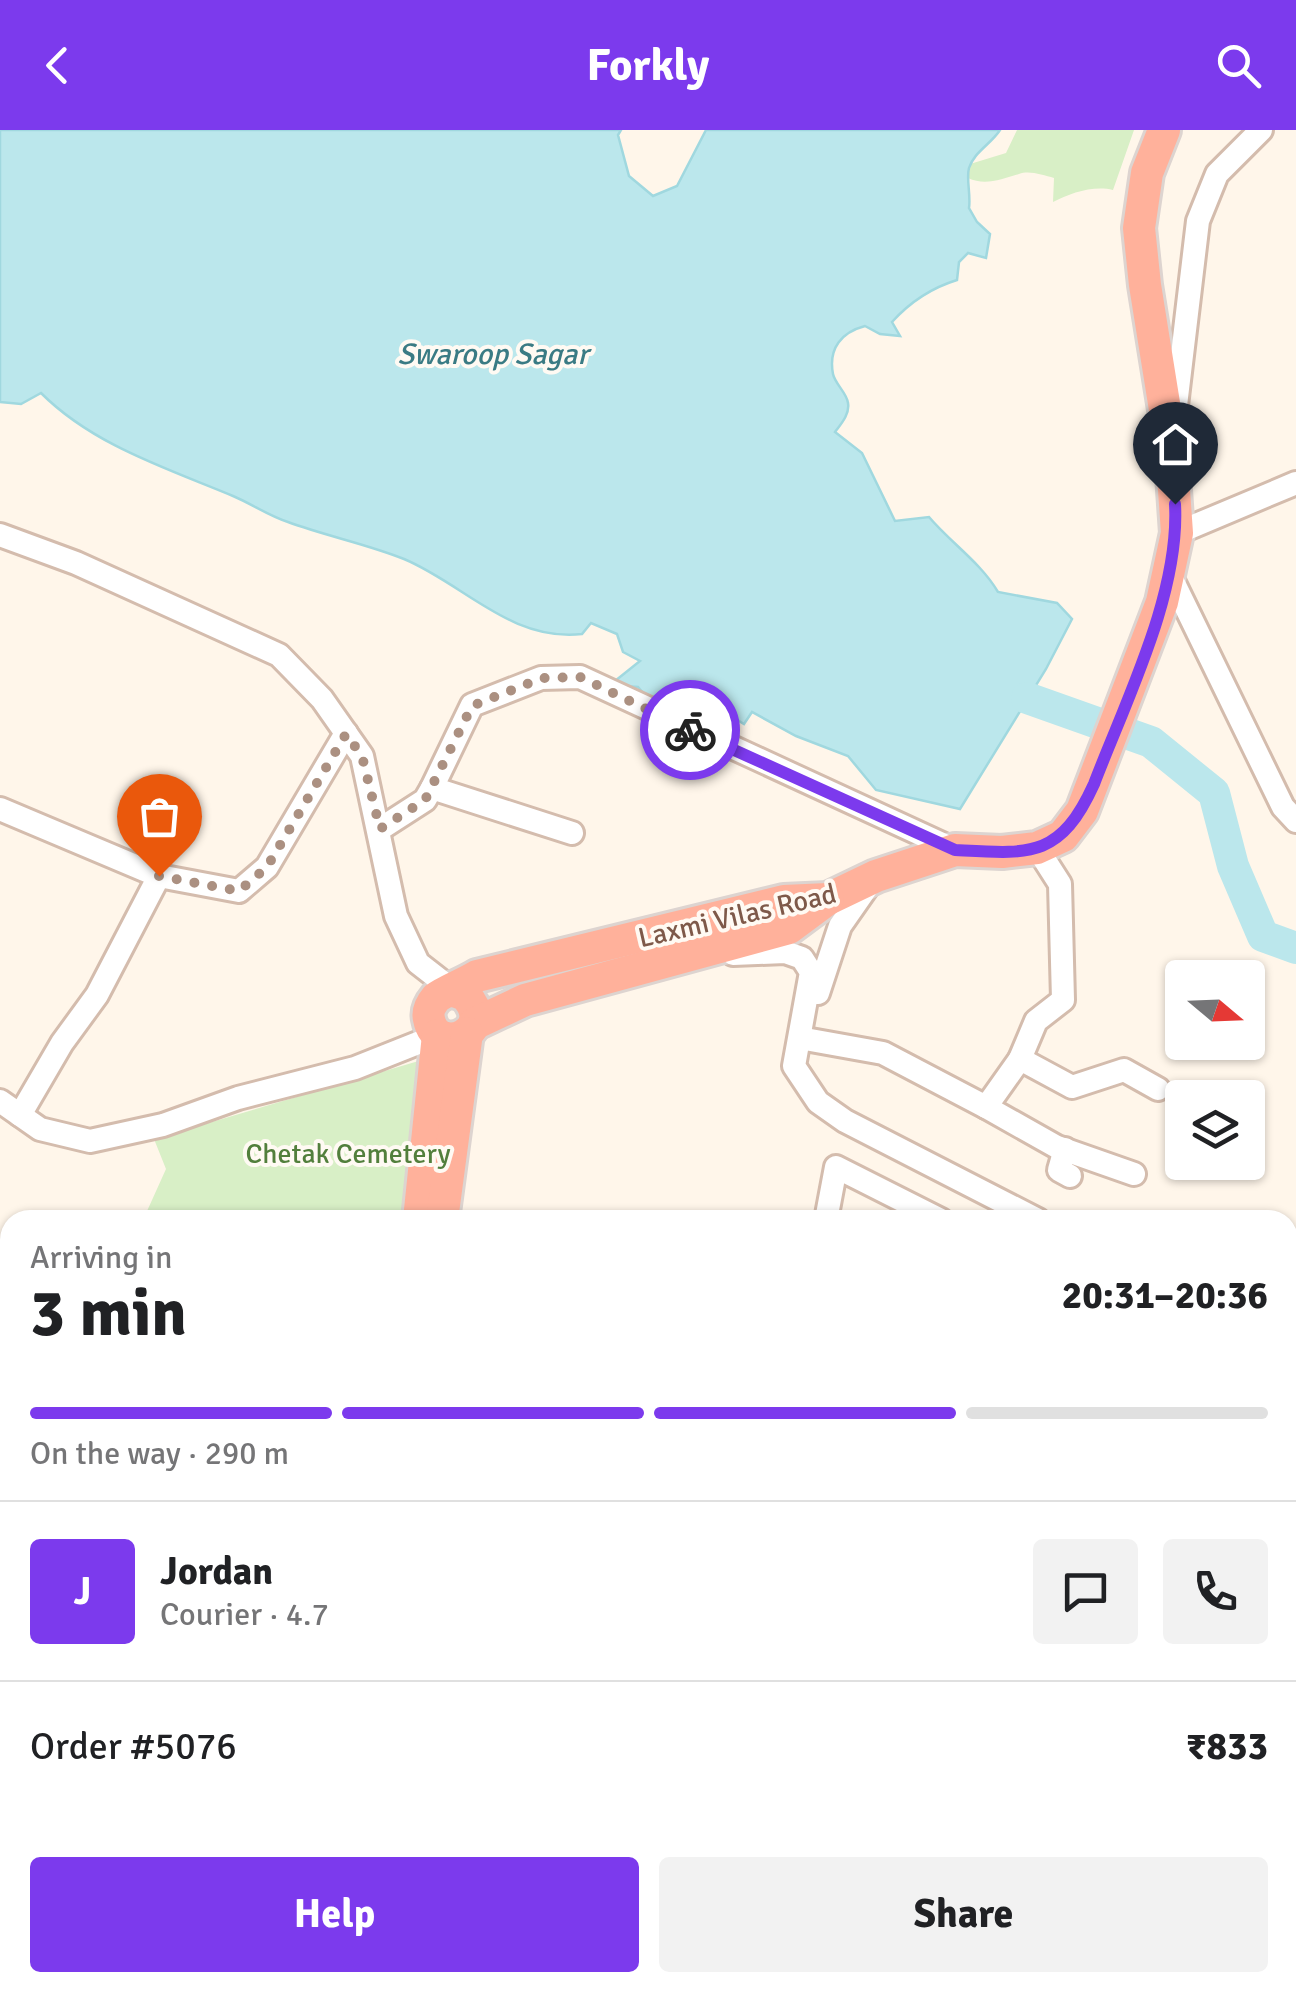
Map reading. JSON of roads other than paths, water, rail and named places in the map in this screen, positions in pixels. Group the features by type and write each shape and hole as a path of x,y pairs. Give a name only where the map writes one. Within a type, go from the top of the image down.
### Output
{"highway":[{"path":"1037,848 1063,836 1082,811 1166,589 1176,533 1171,447 1139,228 1147,173 1164,130"},
{"name":"Laxmi Vilas Road","path":"454,992 477,976 784,901 828,899 876,876 955,850 1002,852 1037,848"},
{"path":"460,1031 525,1000 789,928 828,899"},
{"path":"421,1210 460,1031 476,1013 464,995 454,992"},
{"path":"443,1210 460,1031"}],"street":[{"path":"1171,447 1198,221 1217,174 1261,130"},
{"path":"1176,533 1296,483"},
{"path":"0,535 76,563 278,655 322,700 362,756 396,916 418,963 454,992"},
{"path":"1166,589 1284,807 1296,821"},
{"path":"380,829 425,800 472,706 542,678 580,677 955,850"},
{"path":"0,809 159,876 239,891 267,867 346,734"},
{"path":"432,788 572,833"},
{"path":"986,1107 1020,1060 1036,1021 1064,1000 1060,884 1037,848"},
{"path":"30,1122 62,1043 97,995 159,876"},
{"path":"803,1084 801,1065 806,1039 840,926 876,876"},
{"path":"685,956 785,952 802,958 812,972 794,1066 818,1102 846,1121 1019,1210"},
{"path":"0,1101 30,1122 90,1140 163,1125 238,1098 355,1068 460,1031"},
{"path":"806,1039 883,1053 1065,1150 1134,1174"},
{"path":"1020,1060 1072,1087 1124,1070 1158,1088"},
{"path":"1065,1150 1059,1170 1070,1176"},
{"path":"828,1210 836,1167 921,1210"}],"water":[{"name":"Swaroop Sagar","path":"0,130 621,130 618,135 629,176 653,196 677,186 706,130 1000,130 971,162 968,172 969,208 990,234 986,258 968,253 959,262 957,280 906,308 892,322 900,336 880,334 865,326 838,342 833,374 848,407 835,432 862,453 895,521 929,517 998,592 1057,603 1072,619 960,809 876,790 848,756 796,736 752,712 744,724 723,711 691,713 692,692 678,686 655,707 638,687 610,685 640,661 623,652 617,634 591,623 582,634 533,629 489,609 404,559 281,519 131,454 84,427 41,393 21,404 0,402"}],"waterway":[{"path":"1027,698 1151,742 1214,793 1233,866 1263,936 1296,948"}],"park label":[{"name":"Chetak Cemetery","path":"348,1153"}]}
